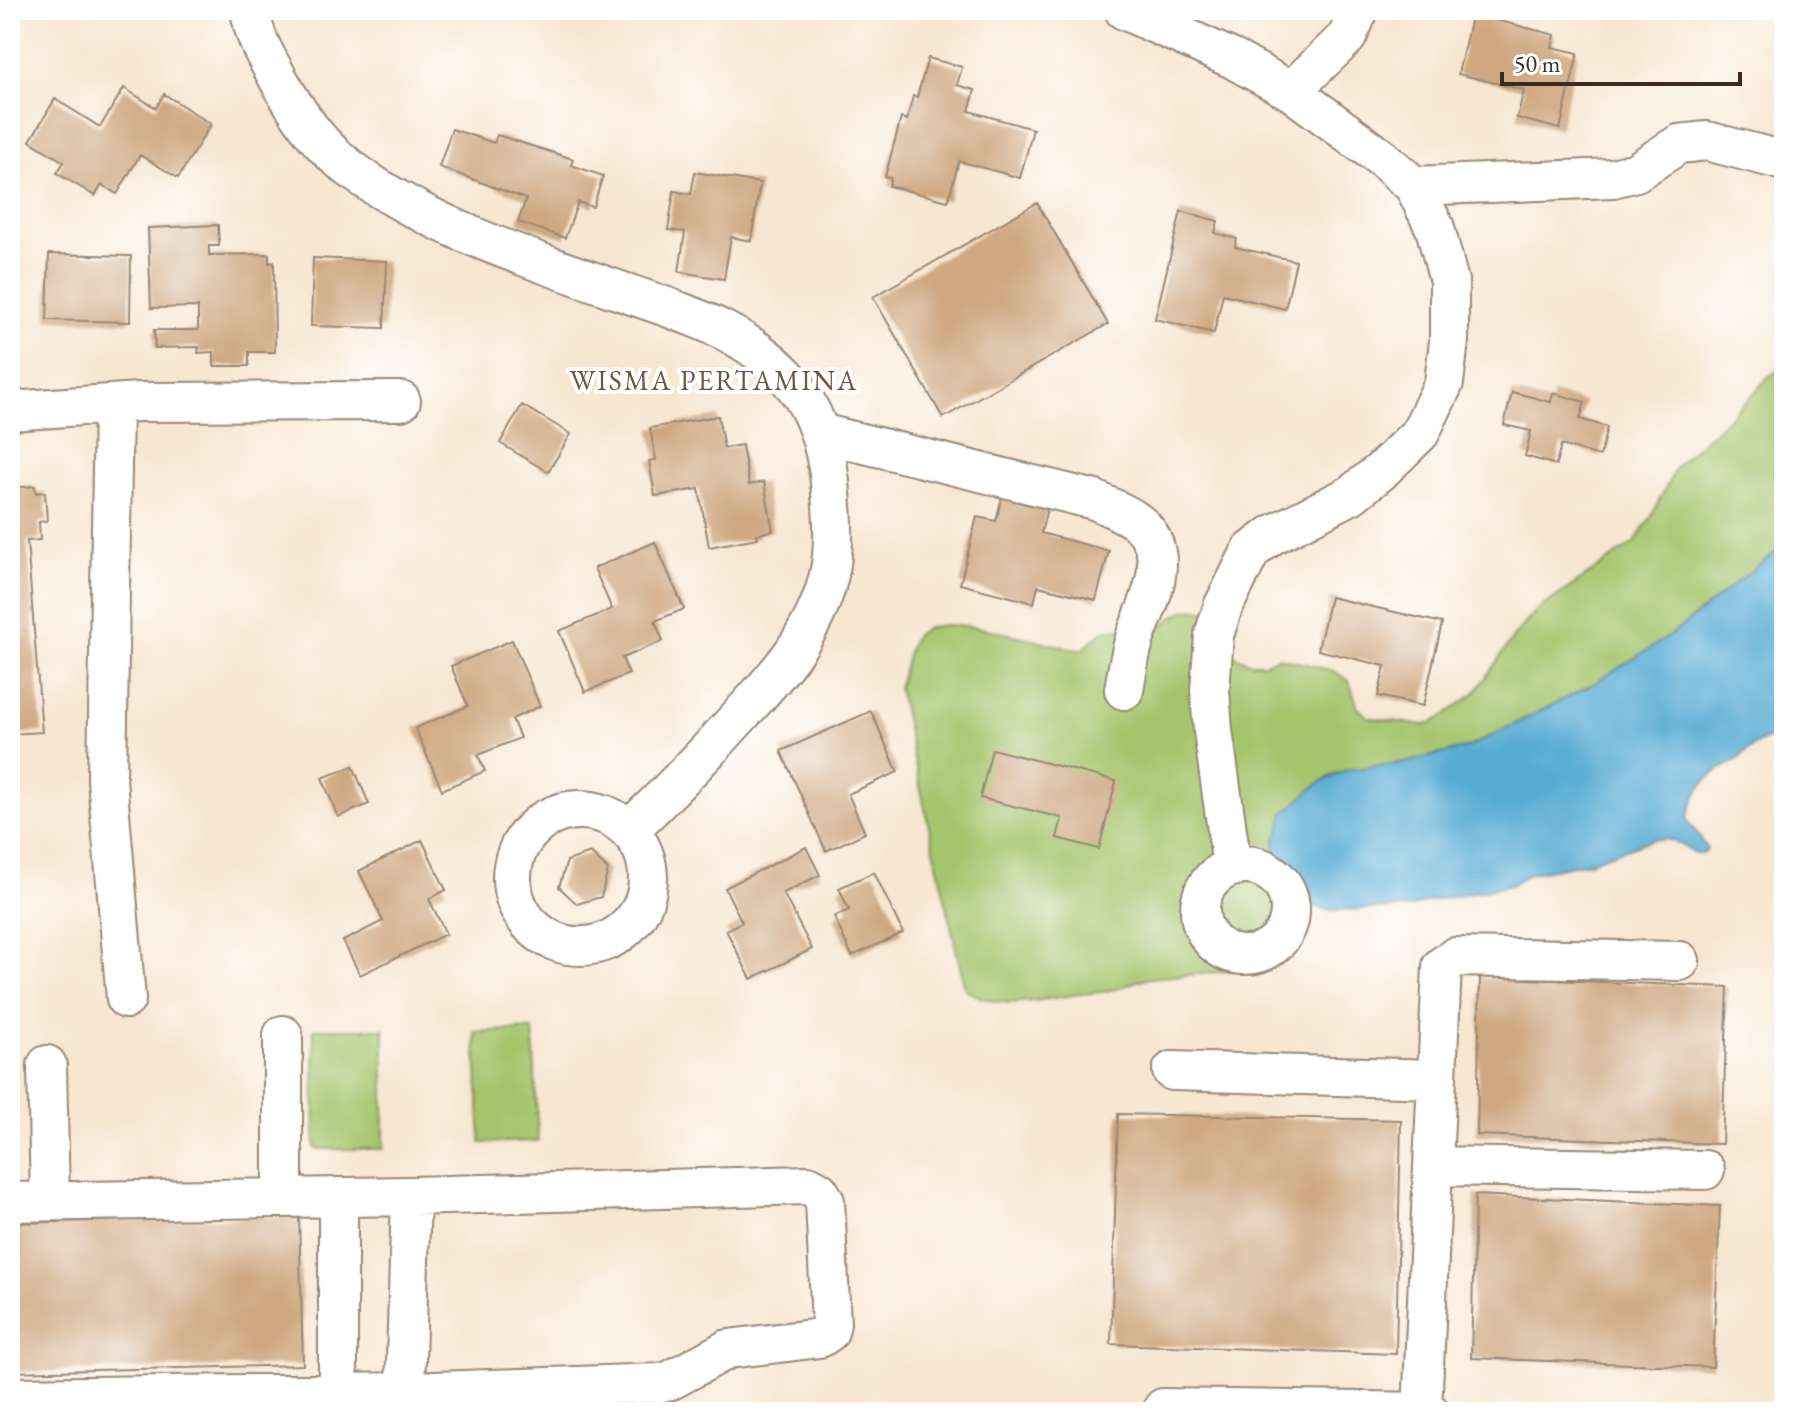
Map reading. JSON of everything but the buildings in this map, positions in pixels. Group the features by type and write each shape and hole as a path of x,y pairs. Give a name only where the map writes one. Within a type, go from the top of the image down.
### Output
{"street":[{"path":"250,10 254,35 294,107 335,156 383,191 439,219 572,274 700,318 728,332 756,351 796,387 820,433 833,509 833,550 828,580 815,612 799,645 775,678 692,769 629,830"},
{"path":"1124,10 1233,59 1291,91 1414,186 1435,228 1449,281 1449,341 1444,383 1420,433 1351,495 1272,535 1251,551 1223,607 1214,635 1210,690 1232,866"},
{"path":"1291,91 1347,37 1359,10"},
{"path":"1414,186 1613,178 1636,172 1679,144 1707,141 1784,161"},
{"path":"10,411 113,404 401,401"},
{"path":"113,404 107,779 126,999"},
{"path":"820,433 1095,500 1144,528 1155,548 1156,580 1136,635 1124,690"},
{"path":"1422,1412 1442,966 1450,958 1680,961"},
{"path":"283,1035 283,1198"},
{"path":"47,1065 50,1201"},
{"path":"1172,1071 1436,1079"},
{"path":"1433,1166 1705,1170"},
{"path":"10,1202 411,1196 808,1185 819,1191 825,1201 831,1327 820,1338 728,1349 660,1383 405,1392 10,1397"},
{"path":"405,1392 411,1196"},
{"path":"338,1197 338,1393"},
{"path":"1163,1408 1430,1412"}],"green space":[{"path":"1784,368 1784,545 1671,635 1588,687 1469,747 1408,762 1346,770 1332,775 1285,812 1278,872 1308,906 1300,933 1283,954 1254,966 1145,979 1110,990 1030,1002 990,1000 965,989 898,687 911,643 926,629 944,625 968,626 1083,650 1106,631 1120,629 1150,636 1183,611 1198,610 1208,612 1231,654 1251,663 1265,663 1278,657 1334,671 1349,681 1358,708 1368,717 1426,725 1475,693 1515,635 1536,611 1634,543 1677,465 1750,398 1769,376"},
{"path":"314,1029 384,1029 384,1149 315,1149"},
{"path":"533,1029 538,1141 481,1143 475,1032"}],"water":[{"path":"1784,545 1784,737 1759,743 1717,771 1701,786 1687,819 1706,846 1703,854 1695,854 1669,840 1654,839 1589,862 1528,874 1511,885 1425,902 1410,908 1331,910 1308,906 1290,881 1278,872 1275,842 1285,812 1319,783 1346,770 1408,762 1469,747 1588,687 1671,635"}],"district":[{"name":"WISMA PERTAMINA","path":"714,380"}]}
